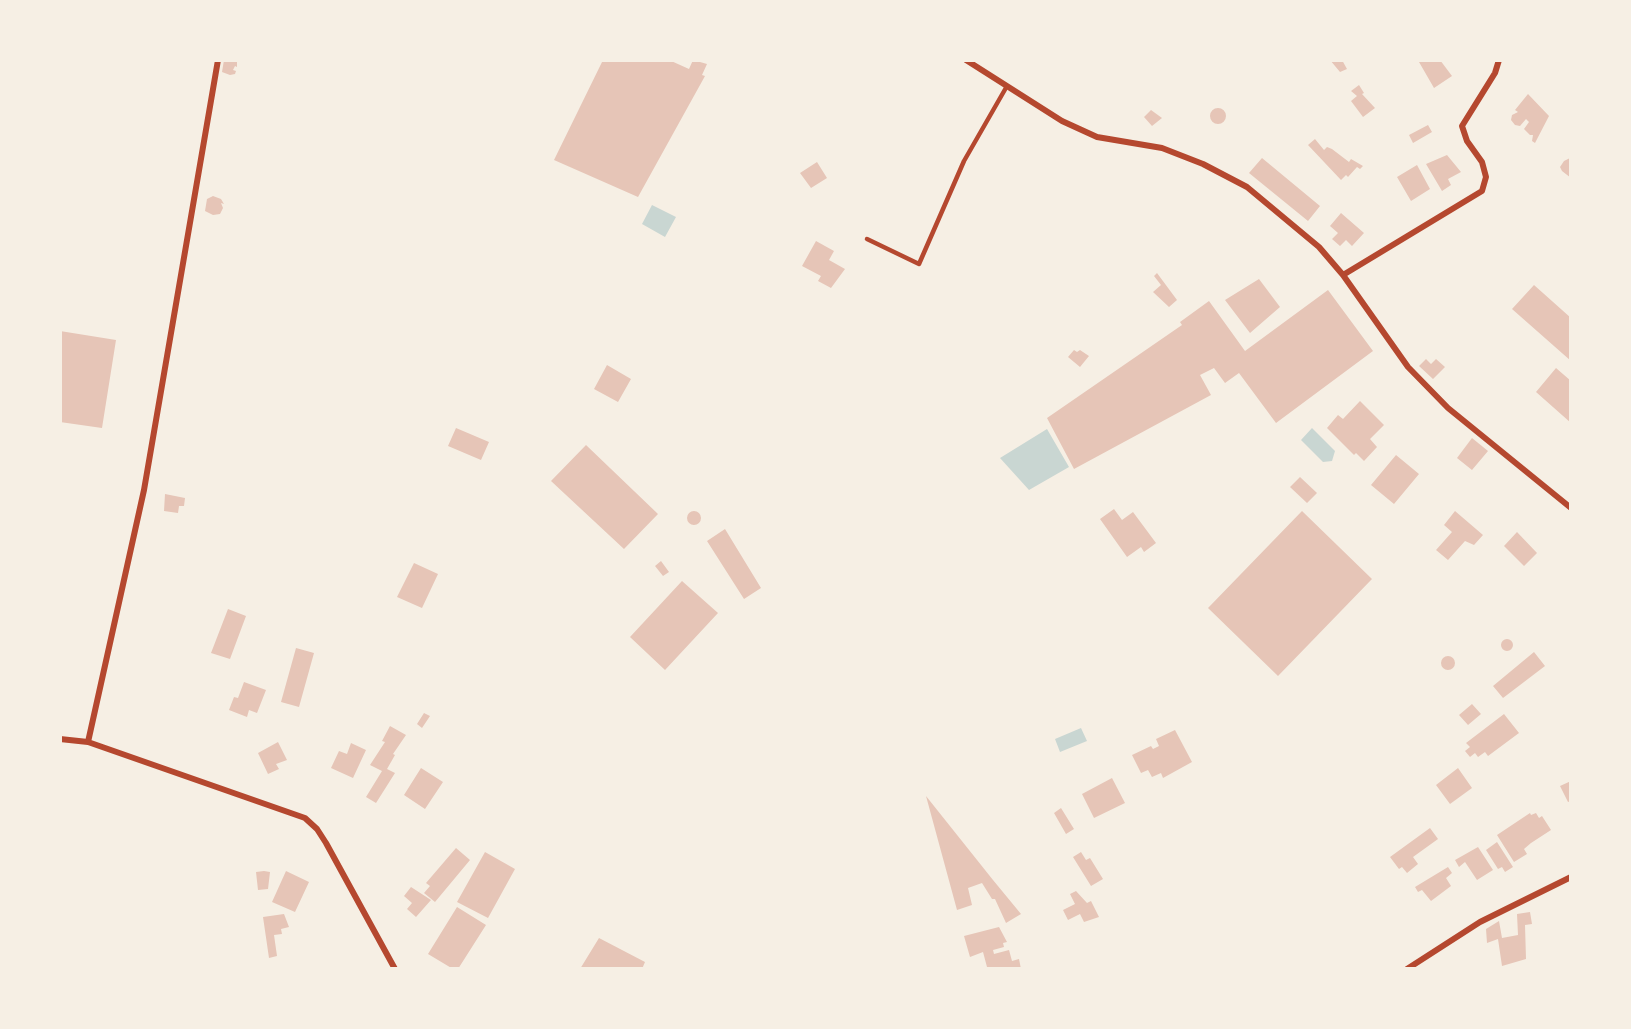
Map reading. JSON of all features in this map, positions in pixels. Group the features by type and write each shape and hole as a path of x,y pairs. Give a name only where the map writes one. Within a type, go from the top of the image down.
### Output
{"street":[{"path":"88,742 144,490 218,60"},
{"path":"966,60 1062,122 1097,137 1162,148 1203,164 1247,186 1301,229 1343,275 1408,367 1448,408 1571,508"},
{"path":"1343,275 1482,191 1486,177 1482,162 1467,141 1462,126 1495,73 1499,60"},
{"path":"60,739 88,742 305,818 312,823 326,843 395,969"},
{"path":"1407,969 1480,922 1571,877"}],"lane":[{"path":"867,239 919,264 964,161 1008,87"}],"shaded area":[{"path":"652,205 676,217 665,237 642,224"},
{"path":"1312,428 1335,451 1332,461 1323,462 1301,440"},
{"path":"1047,429 1069,467 1029,490 1000,458"},
{"path":"1081,728 1087,741 1060,752 1055,739"}],"building":[{"path":"224,60 237,61 237,67 235,66 233,70 236,71 235,74 222,72"},
{"path":"603,60 669,60 689,69 693,60 707,64 702,75 705,76 638,197 554,160"},
{"path":"1330,60 1342,60 1347,69 1340,72"},
{"path":"1440,60 1452,76 1434,88 1419,62"},
{"path":"1359,85 1364,93 1362,94 1375,108 1363,117 1351,101 1357,96 1351,91"},
{"path":"1528,94 1549,116 1535,143 1532,141 1533,135 1524,129 1529,122 1526,119 1520,126 1515,125 1511,120 1512,115 1518,112 1515,110"},
{"path":"1218,108 1224,110 1226,116 1224,122 1218,124 1212,122 1210,116 1212,110"},
{"path":"1151,110 1162,118 1152,126 1144,117"},
{"path":"1428,125 1432,132 1413,143 1409,135"},
{"path":"1315,139 1324,150 1327,147 1332,149 1349,162 1351,159 1363,166 1360,169 1357,167 1348,177 1346,175 1341,180 1308,145"},
{"path":"1447,155 1461,172 1448,179 1451,185 1442,191 1426,164"},
{"path":"1262,158 1320,206 1308,221 1249,173"},
{"path":"1571,158 1571,178 1560,167 1564,161"},
{"path":"817,162 827,178 811,188 800,173"},
{"path":"1417,165 1430,189 1411,201 1397,177"},
{"path":"213,196 221,199 224,204 221,203 223,208 220,214 213,215 205,211 207,199"},
{"path":"1341,213 1364,233 1352,246 1346,240 1340,246 1332,239 1338,233 1330,226"},
{"path":"816,241 834,251 829,260 845,269 831,288 818,281 821,276 802,266"},
{"path":"1157,273 1177,300 1169,307 1153,292 1161,285 1154,276"},
{"path":"1259,279 1280,307 1250,333 1225,300"},
{"path":"1534,285 1571,318 1571,361 1512,309"},
{"path":"1328,290 1373,351 1276,423 1239,373 1225,383 1214,368 1200,375 1211,395 1074,469 1047,418 1182,325 1180,322 1209,301 1245,351"},
{"path":"60,331 116,340 102,428 60,422"},
{"path":"1074,350 1077,352 1080,350 1089,356 1080,367 1068,357"},
{"path":"1426,359 1431,364 1436,359 1445,367 1433,379 1419,366"},
{"path":"607,365 631,379 618,402 594,389"},
{"path":"1556,368 1571,381 1571,423 1536,392"},
{"path":"1360,401 1384,425 1370,439 1377,447 1364,461 1356,453 1354,455 1327,428 1338,415 1343,419"},
{"path":"456,428 489,442 481,460 448,446"},
{"path":"1472,438 1488,451 1472,470 1457,458"},
{"path":"586,445 658,514 624,549 551,481"},
{"path":"1396,455 1419,474 1394,504 1371,485"},
{"path":"1300,477 1317,493 1307,503 1290,487"},
{"path":"165,494 185,498 184,506 179,506 178,513 164,511"},
{"path":"1114,509 1122,520 1133,512 1156,543 1144,552 1141,547 1127,557 1100,519"},
{"path":"694,511 699,513 701,518 699,523 694,525 689,523 687,518 689,513"},
{"path":"1302,511 1372,579 1278,676 1208,608"},
{"path":"1455,511 1483,535 1474,545 1465,541 1448,560 1436,550 1452,532 1444,525"},
{"path":"725,529 761,588 744,599 707,541"},
{"path":"1517,532 1537,553 1524,566 1504,546"},
{"path":"661,561 669,572 663,576 655,566"},
{"path":"414,563 438,574 422,608 397,597"},
{"path":"682,581 718,613 665,670 630,637"},
{"path":"228,609 246,616 230,659 211,653"},
{"path":"1509,639 1513,645 1509,651 1505,651 1501,643"},
{"path":"296,648 314,653 299,707 281,702"},
{"path":"1534,652 1545,666 1503,698 1493,686"},
{"path":"1448,656 1453,658 1455,663 1453,668 1448,670 1443,668 1441,663 1443,658"},
{"path":"244,682 266,690 257,713 249,710 247,717 229,710 234,697 238,698"},
{"path":"1472,704 1481,714 1468,725 1459,715"},
{"path":"424,713 430,716 422,728 417,724"},
{"path":"1504,714 1519,733 1488,756 1485,752 1478,757 1475,753 1470,757 1465,751 1470,747 1466,743"},
{"path":"390,726 406,735 393,754 395,755 387,769 395,773 376,803 366,797 382,771 370,765 385,742 382,741"},
{"path":"1175,730 1192,762 1163,778 1161,773 1152,777 1148,770 1141,773 1132,755 1151,746 1153,749 1159,746 1156,739"},
{"path":"278,742 287,760 276,764 279,769 268,774 258,753"},
{"path":"351,743 366,750 353,778 331,768 339,751 347,754"},
{"path":"421,768 443,782 425,809 404,795"},
{"path":"1458,768 1472,788 1450,804 1436,785"},
{"path":"1112,778 1125,803 1094,818 1082,794"},
{"path":"1571,781 1571,801 1568,802 1560,786"},
{"path":"926,796 1021,914 1006,923 995,899 992,899 982,883 968,888 972,905 957,910"},
{"path":"1061,808 1074,829 1066,834 1054,813"},
{"path":"1530,813 1531,815 1536,813 1539,818 1542,816 1551,830 1524,849 1527,854 1514,862 1497,835"},
{"path":"1430,828 1438,839 1413,857 1418,864 1407,873 1402,867 1399,869 1390,857"},
{"path":"1497,842 1513,867 1505,872 1502,867 1498,869 1486,850"},
{"path":"1478,847 1493,870 1477,880 1465,862 1459,867 1455,860"},
{"path":"456,848 470,860 435,902 424,893 430,886 426,883"},
{"path":"485,852 515,869 488,918 457,902"},
{"path":"1081,852 1086,860 1090,858 1103,879 1091,886 1073,857"},
{"path":"1448,867 1452,873 1446,878 1451,886 1431,901 1422,890 1418,892 1415,887"},
{"path":"286,871 309,882 295,912 272,902"},
{"path":"256,872 270,872 268,889 258,890"},
{"path":"411,887 431,900 416,917 407,909 412,903 404,896"},
{"path":"1076,891 1087,903 1091,901 1099,917 1084,922 1080,914 1068,920 1063,910 1075,904 1070,894"},
{"path":"457,907 486,925 458,969 453,969 428,954"},
{"path":"1530,912 1532,924 1525,925 1526,959 1502,966 1498,939 1487,943 1486,929 1499,921 1502,938 1518,935 1517,914"},
{"path":"284,914 289,927 281,929 282,934 274,935 277,956 269,958 263,917"},
{"path":"999,927 1007,942 1003,943 1004,947 993,950 994,954 1009,950 1012,961 1019,959 1021,969 983,969 987,967 983,952 970,957 964,936"},
{"path":"599,938 645,962 642,969 580,969"}]}
